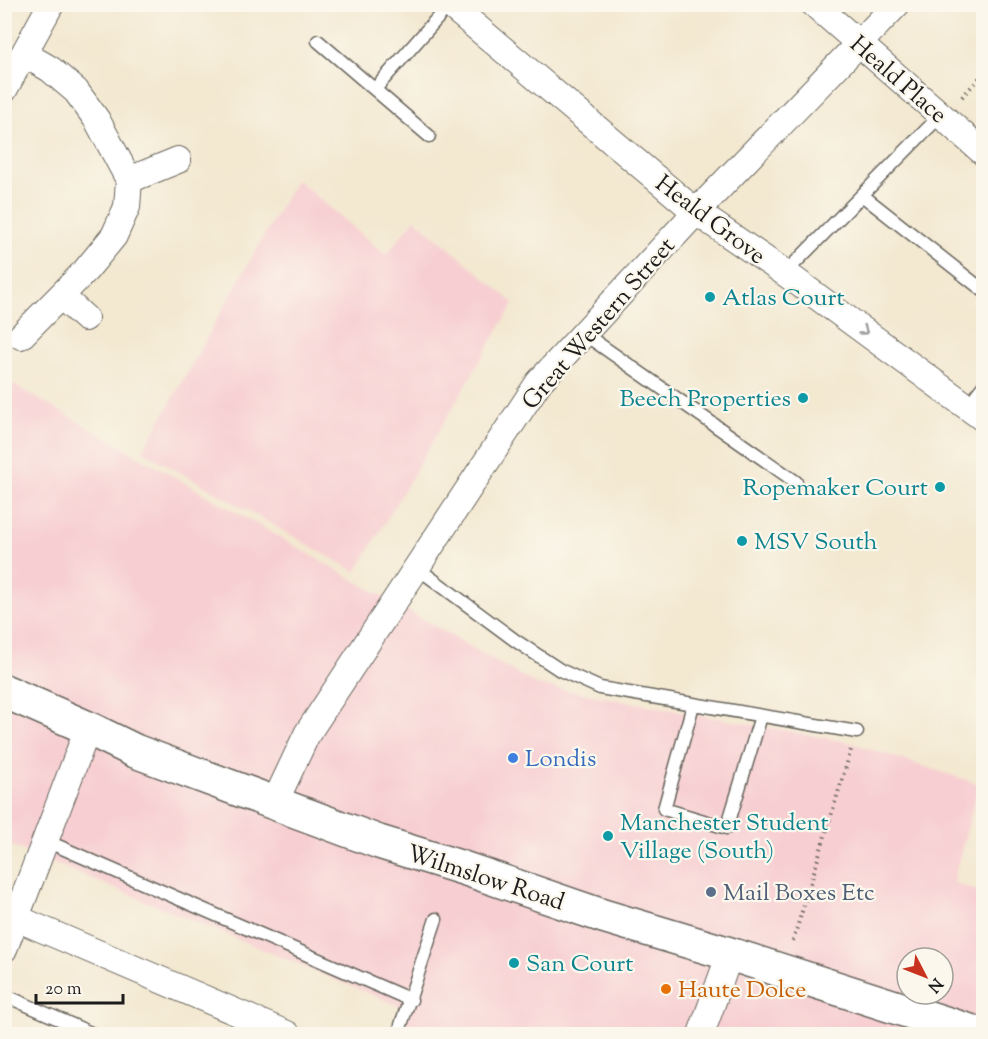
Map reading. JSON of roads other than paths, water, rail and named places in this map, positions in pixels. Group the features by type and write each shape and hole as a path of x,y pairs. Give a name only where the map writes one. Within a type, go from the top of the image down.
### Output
{"main road":[{"name":"Wilmslow Road","path":"4,691 135,751 379,842 603,916 730,954 932,1027 979,1035"}],"street":[{"path":"4,90 51,4"},
{"name":"Heald Place","path":"814,4 984,153"},
{"name":"Great Western Street","path":"274,804 307,734 367,627 416,567 539,382 696,212 897,4"},
{"name":"Heald Grove","path":"449,5 696,212 785,273 976,413"},
{"path":"21,336 114,237 127,207 129,180 97,120 76,91 50,69 24,54"},
{"path":"129,180 178,160"},
{"path":"61,296 85,318"},
{"path":"4,949 88,728"},
{"path":"16,918 287,1035"},
{"path":"701,1035 730,954"}],"lane":[{"path":"375,89 449,5"},
{"path":"318,41 429,136"},
{"path":"785,273 941,115"},
{"path":"862,195 984,291"},
{"path":"583,333 796,482"},
{"path":"976,413 984,385"},
{"path":"416,567 516,641 560,670 600,688 857,732"},
{"path":"693,705 664,809 727,828 762,716"},
{"path":"45,840 411,1000"},
{"path":"398,1035 436,919"},
{"path":"4,995 93,1035"}],"place":[{"name":"Atlas Court","path":"710,297"},
{"name":"Beech Properties","path":"803,398"},
{"name":"Ropemaker Court","path":"940,487"},
{"name":"MSV South","path":"742,541"},
{"name":"Londis","path":"513,758"},
{"name":"Manchester Student Village (South)","path":"608,836"},
{"name":"Mail Boxes Etc","path":"711,892"},
{"name":"San Court","path":"514,963"},
{"name":"Haute Dolce","path":"666,989"}]}
